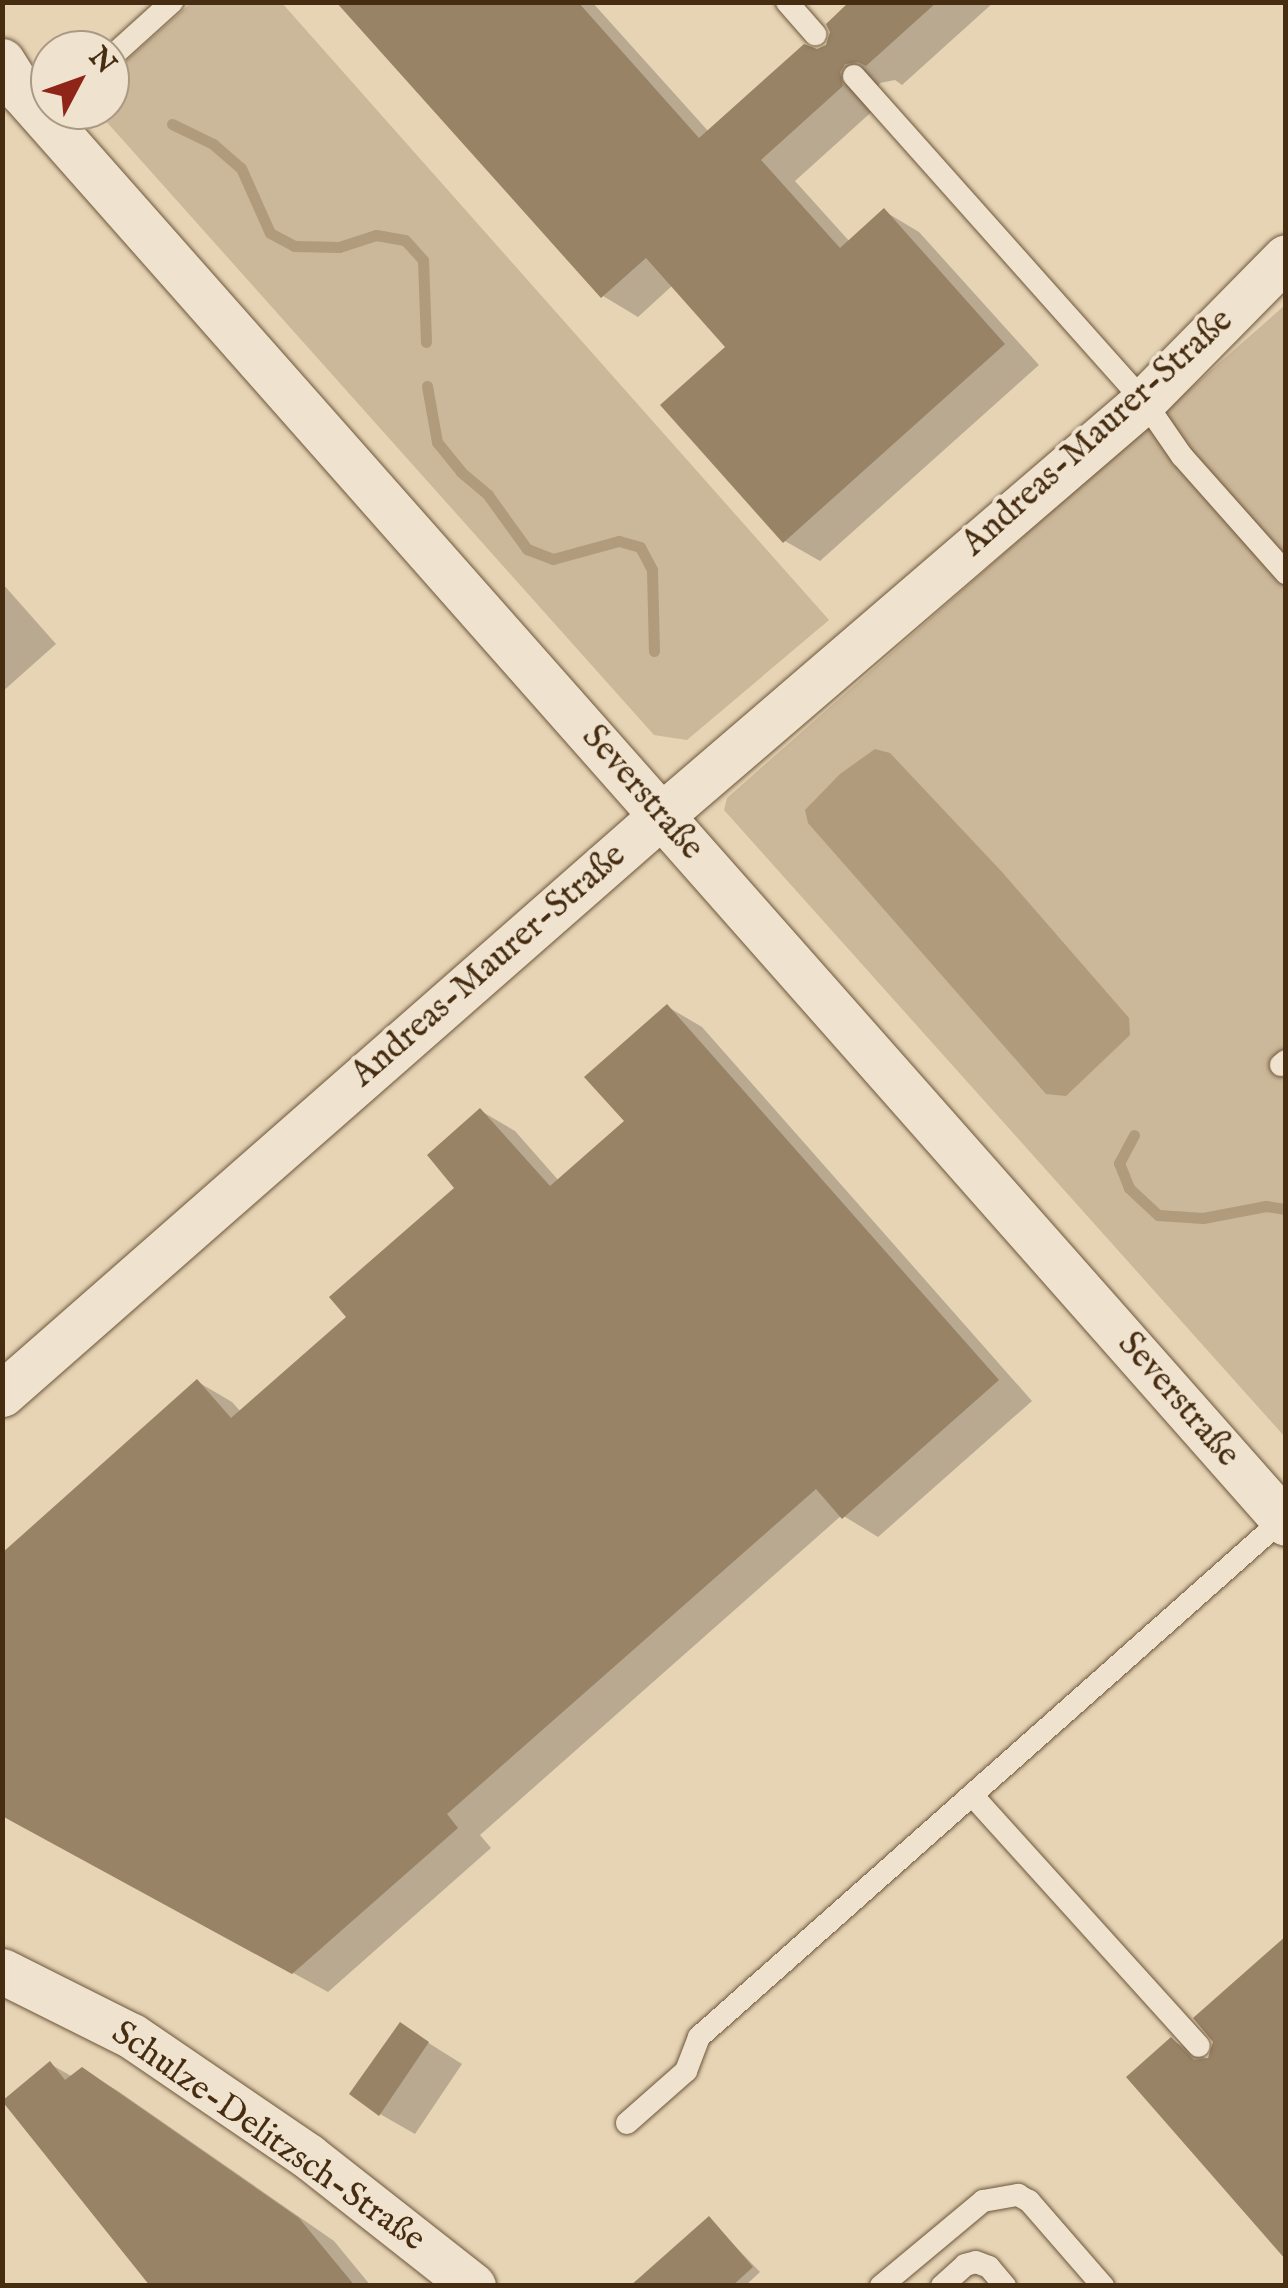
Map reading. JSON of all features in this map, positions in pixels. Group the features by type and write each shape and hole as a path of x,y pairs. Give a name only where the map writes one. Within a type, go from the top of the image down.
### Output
{"street":[{"name":"Severstraße","path":"25,94 1284,1521"},
{"name":"Andreas-Maurer-Straße","path":"2,1394 662,815 1144,401 1286,257"},
{"name":"Schulze-Delitzsch-Straße","path":"2,1970 132,2036 308,2156 473,2286"}],"lane":[{"path":"130,40 172,2"},
{"path":"787,2 815,34"},
{"path":"854,76 1144,401 1182,456 1286,572"},
{"path":"627,2123 686,2071 699,2038 1284,1521"},
{"path":"972,1795 1199,2046"},
{"path":"881,2286 982,2201 1018,2195 1029,2201 1103,2286"},
{"path":"948,2282 976,2262 989,2267 1005,2286"}],"shaded area":[{"path":"191,3 282,3 829,620 687,740 654,735 114,130 130,130 130,57"},
{"path":"1285,305 1285,1437 724,810 727,798"},
{"path":"875,749 890,753 1002,872 1129,1018 1130,1035 1066,1096 1046,1094 808,823 805,810 840,774"}],"building":[{"path":"336,2 578,2 699,138 804,44 817,49 826,45 830,32 826,24 849,2 937,2 866,66 858,62 845,64 840,72 843,86 761,160 840,248 884,208 1005,344 783,543 660,405 725,347 646,258 601,298"},
{"path":"667,1004 999,1380 842,1519 816,1489 447,1814 458,1828 292,1974 2,1816 2,1553 197,1379 231,1418 346,1317 329,1297 454,1188 427,1155 480,1108 550,1186 624,1121 584,1077"},
{"path":"1286,1936 1286,2260 1126,2077 1171,2037 1194,2060 1208,2058 1213,2042 1193,2018"},
{"path":"400,2022 429,2042 379,2116 349,2094"},
{"path":"50,2061 65,2080 82,2067 299,2218 355,2286 150,2286 2,2101"},
{"path":"709,2216 753,2267 732,2286 630,2286"}],"waterway":[{"path":"172,124 213,144 241,168 270,233 294,246 339,247 376,235 405,240 423,260 426,342"},
{"path":"427,386 437,442 461,472 488,495 527,549 553,559 619,541 640,547 652,570 654,651"},
{"path":"1134,1135 1119,1163 1129,1188 1158,1215 1203,1218 1266,1206 1286,1209"}]}
